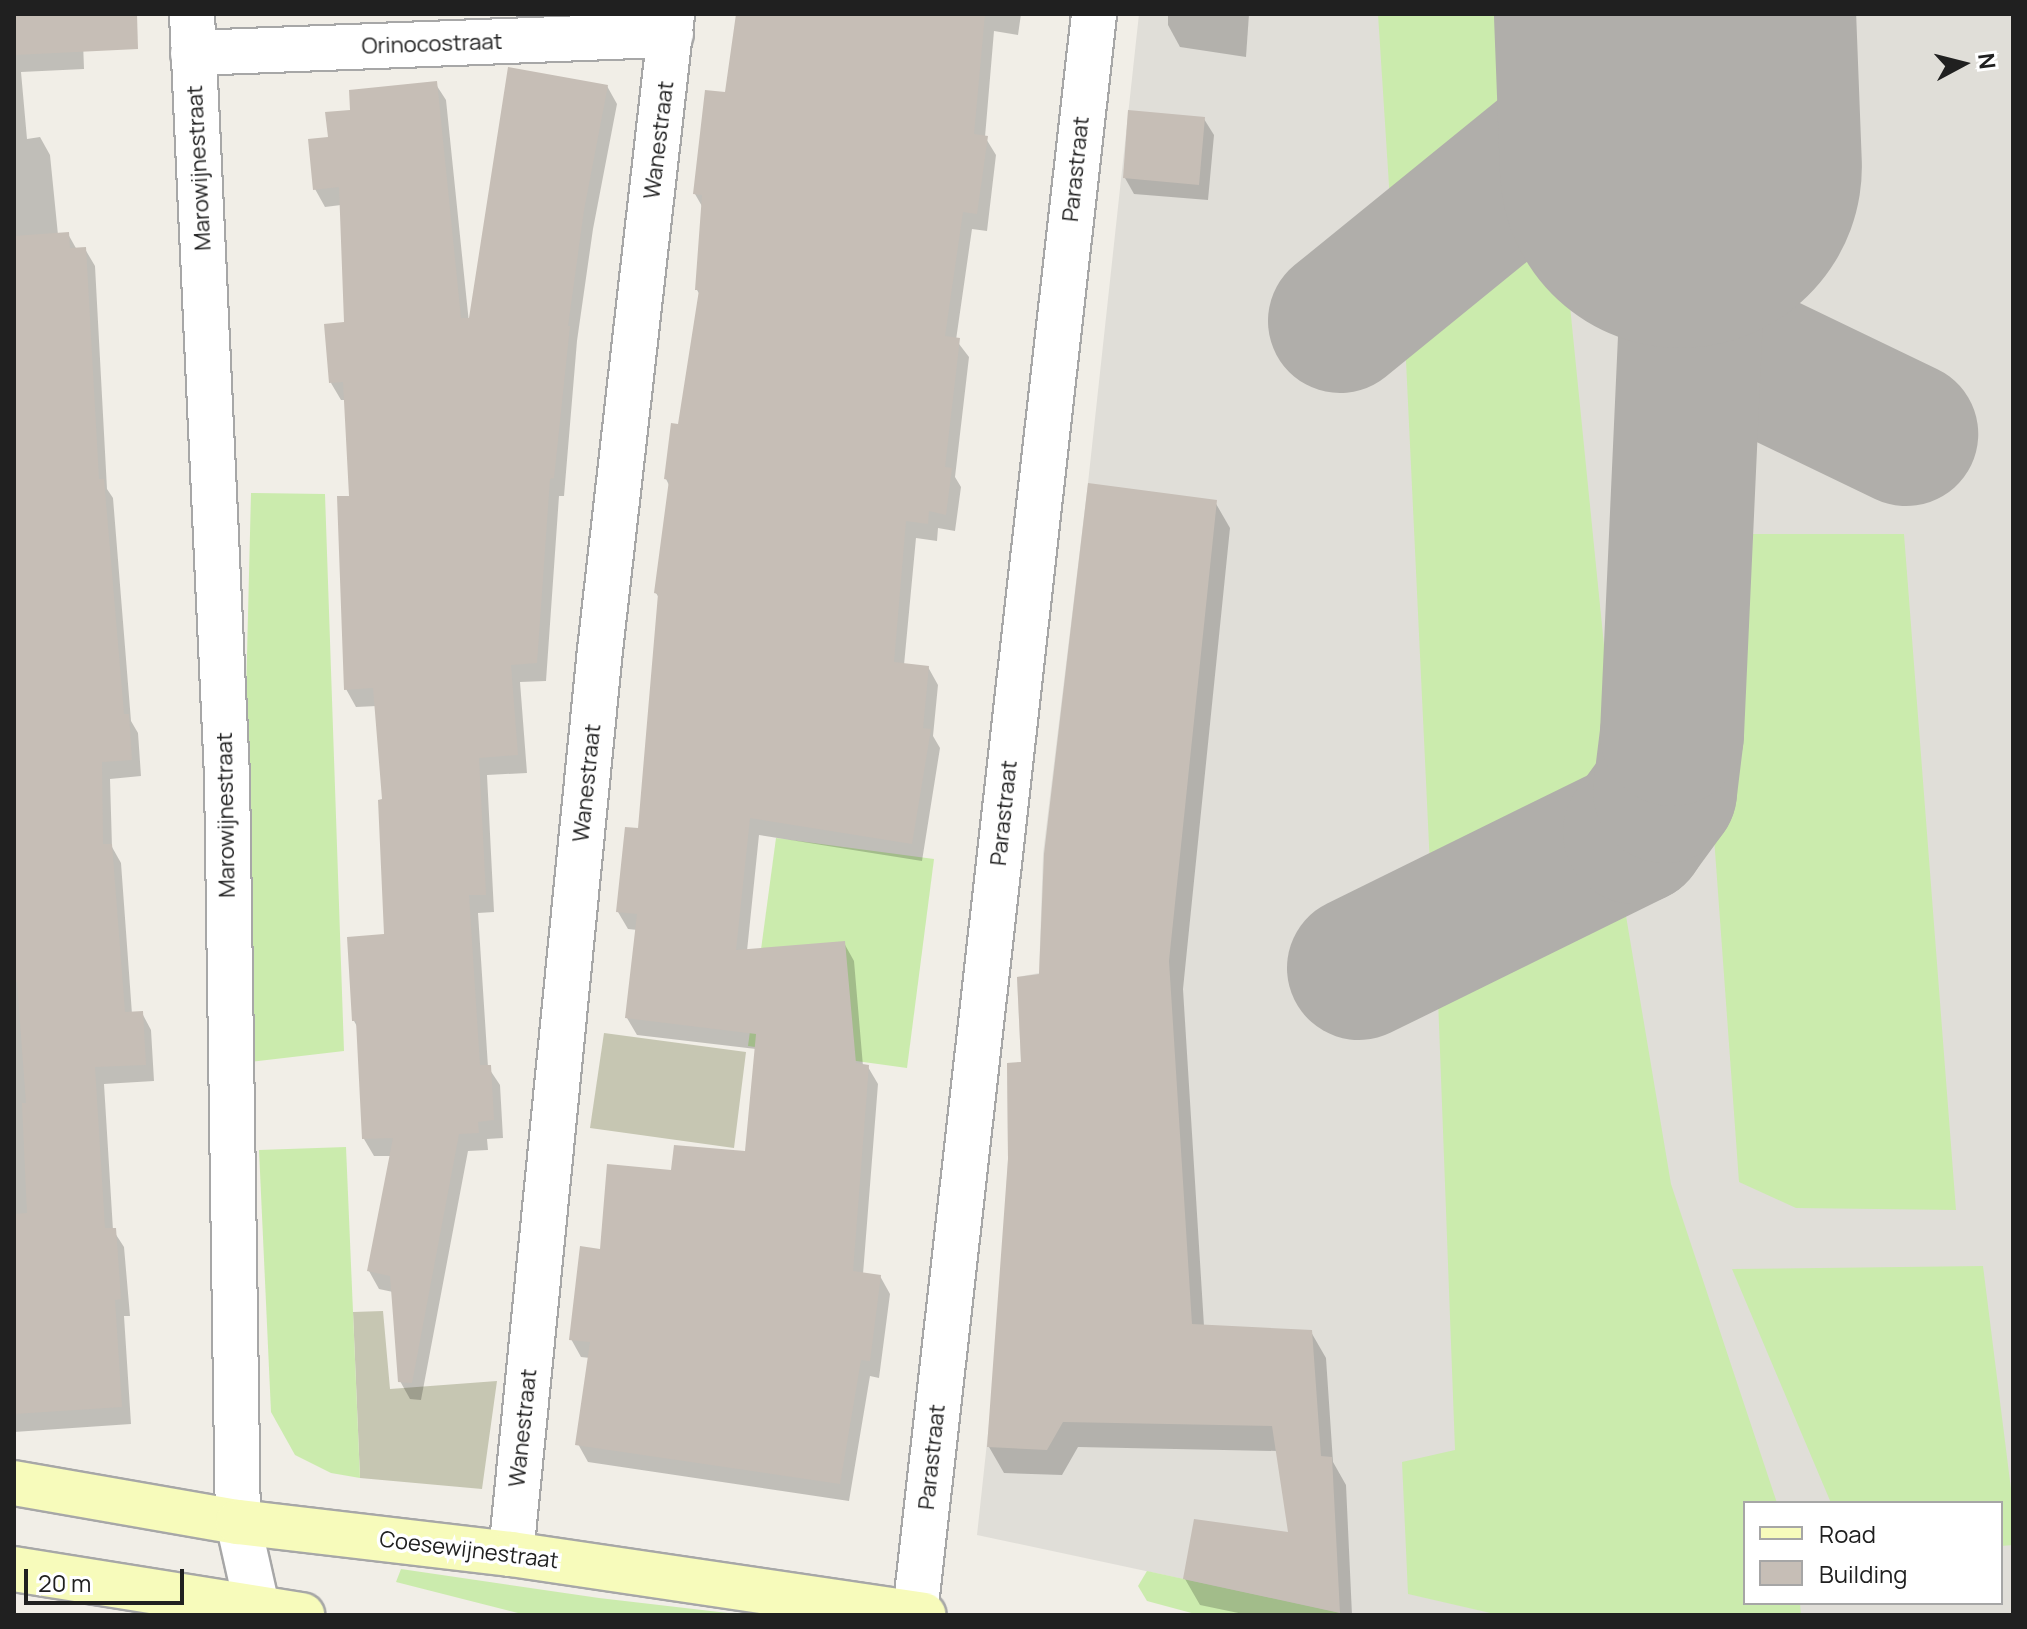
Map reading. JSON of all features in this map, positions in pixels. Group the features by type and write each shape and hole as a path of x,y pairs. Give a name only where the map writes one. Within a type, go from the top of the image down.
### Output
{"main road":[{"name":"Coesewijnestraat","path":"14,1483 238,1522 511,1554 919,1614"},
{"path":"14,1569 259,1612 302,1615"}],"street":[{"name":"Parastraat","path":"919,1614 1094,14"},
{"name":"Orinocostraat","path":"193,34 672,24"},
{"name":"Wanestraat","path":"511,1554 599,659 672,24"},
{"name":"Marowijnestraat","path":"193,34 227,776 238,1522 259,1612"}],"shaded area":[{"path":"1139,14 2013,14 2013,1615 1351,1615 977,1535 997,1350 1008,1159 1007,1063 1021,1062 1017,977 1039,973 1043,854 1088,483"},
{"path":"604,1033 746,1052 734,1148 590,1128"},
{"path":"383,1311 390,1389 497,1381 482,1489 360,1478 353,1312"}],"green space":[{"path":"1378,14 1520,14 1524,162 1391,217"},
{"path":"1562,226 1617,775 1431,887 1404,319"},
{"path":"251,493 325,494 344,1051 249,1062 240,780 246,696"},
{"path":"1692,534 1904,534 1956,1210 1796,1208 1739,1182"},
{"path":"776,838 934,859 907,1068 748,1046"},
{"path":"1619,874 1671,1184 1776,1501 1743,1501 1743,1605 1800,1605 1801,1615 1499,1615 1408,1594 1402,1462 1455,1450 1437,972"},
{"path":"346,1147 360,1478 331,1473 295,1455 271,1412 259,1150"},
{"path":"1983,1266 2013,1505 2013,1545 2003,1546 2003,1501 1830,1501 1732,1269"},
{"path":"401,1569 599,1598 745,1615 526,1615 396,1582"},
{"path":"1147,1571 1351,1615 1199,1615 1147,1601 1138,1586"}],"building":[{"path":"14,14 137,14 138,49 14,55"},
{"path":"736,14 985,14 974,134 988,136 977,214 963,212 945,336 960,338 945,467 952,468 946,515 929,511 928,524 906,521 894,662 929,666 923,728 931,729 912,844 750,818 736,950 845,941 856,1063 869,1065 853,1271 881,1275 870,1361 861,1360 840,1484 575,1445 590,1342 569,1340 580,1246 600,1249 607,1164 671,1170 674,1145 745,1151 756,1034 625,1018 637,914 616,912 625,827 638,828 658,594 654,593 669,480 664,479 671,423 678,424 699,290 695,290 702,195 693,194 705,90 725,92"},
{"path":"508,67 608,85 584,210 568,326 554,478 550,479 537,663 511,665 518,755 479,758 486,895 469,895 480,1065 491,1065 494,1120 478,1122 479,1133 459,1134 412,1383 398,1382 390,1276 367,1271 393,1138 362,1139 356,1021 352,1021 347,937 384,934 378,800 382,799 373,688 344,690 337,496 349,496 343,382 329,383 324,324 344,322 339,187 313,190 308,139 328,137 325,112 350,110 349,90 437,81 461,318 469,318"},
{"path":"1128,110 1205,117 1199,185 1123,178"},
{"path":"69,232 70,248 86,247 99,479 104,479 124,714 129,714 132,760 102,762 103,844 112,844 125,1012 143,1011 146,1065 95,1067 105,1228 116,1228 121,1299 115,1300 122,1407 14,1414 14,1214 27,1213 22,1103 26,1103 17,982 14,982 14,236"},
{"path":"1088,483 1217,500 1169,961 1192,1324 1312,1330 1321,1456 1332,1457 1340,1613 1183,1579 1194,1519 1288,1532 1272,1426 1063,1422 1047,1450 987,1447 1008,1159 1007,1063 1021,1062 1017,977 1039,974 1044,854"}],"taxiway":[{"path":"1340,321 1677,47"},
{"path":"1681,167 1690,330 1906,434"},
{"path":"1359,968 1635,832 1665,791 1672,734 1690,330"}],"runway":[{"path":"1675,14 1681,167"}]}
